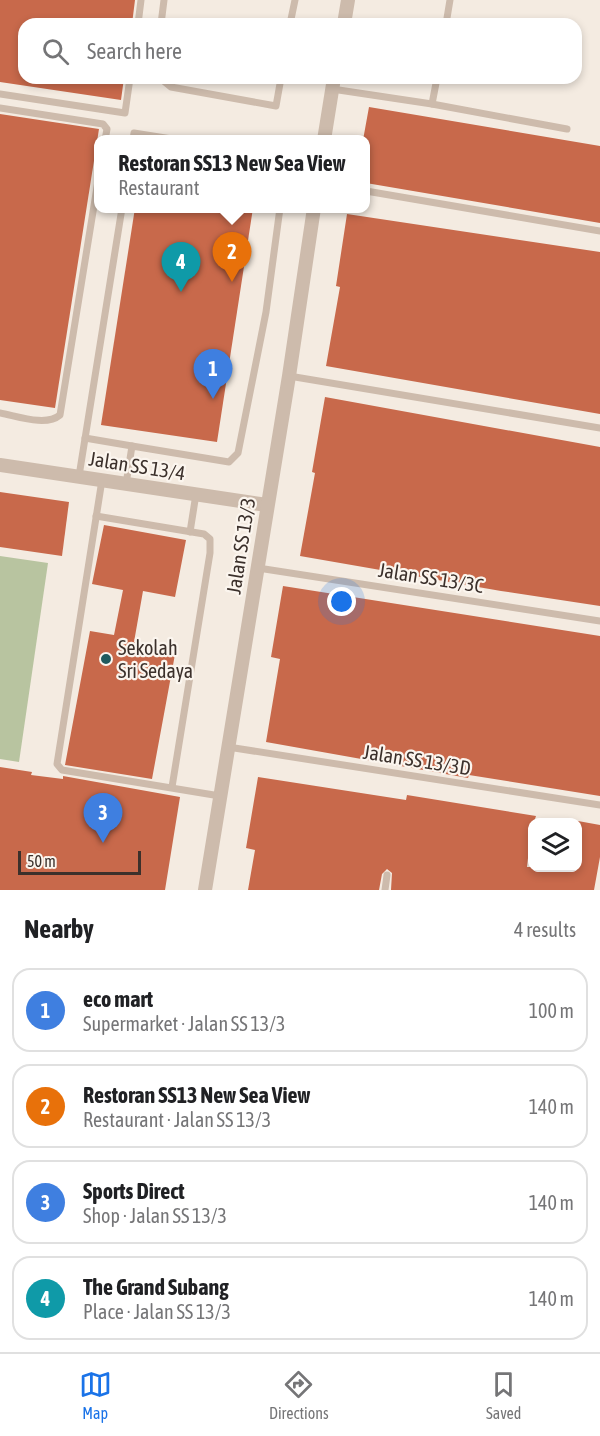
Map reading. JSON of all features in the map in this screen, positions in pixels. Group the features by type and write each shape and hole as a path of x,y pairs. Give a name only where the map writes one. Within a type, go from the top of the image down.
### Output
{"street":[{"path":"345,18 348,0"},
{"path":"325,135 333,84"},
{"name":"Jalan SS 13/3","path":"205,890 313,213"},
{"name":"Jalan SS 13/4","path":"0,465 267,505"}],"lane":[{"path":"139,18 141,0"},
{"path":"162,18 164,0"},
{"path":"291,18 295,0"},
{"path":"447,18 450,0"},
{"path":"0,94 125,113 129,84"},
{"path":"167,84 171,87 276,106 280,84"},
{"path":"338,84 567,129"},
{"path":"432,104 435,84"},
{"path":"0,108 103,124 107,129 106,135"},
{"path":"370,192 600,231"},
{"path":"0,413 47,421 60,415 94,211"},
{"path":"79,476 121,213"},
{"path":"85,438 229,462 238,453 266,312 279,213"},
{"path":"289,376 600,428"},
{"path":"126,484 132,446"},
{"path":"102,480 57,764 62,770 220,796"},
{"path":"190,532 196,494"},
{"path":"96,516 204,534 210,539 210,553 171,787"},
{"name":"Jalan SS 13/3C","path":"258,568 600,621"},
{"name":"Jalan SS 13/3D","path":"228,747 600,805"},
{"path":"385,890 387,875"}],"green space":[{"path":"0,556 48,563 19,762 0,759"}],"building":[{"path":"0,0 135,0 133,18 18,18 18,84 123,84 121,100 0,82"},
{"path":"369,107 600,146 600,223 370,184 370,135 364,135"},
{"path":"0,114 99,129 98,135 94,135 94,161 55,408 0,400"},
{"path":"134,213 252,213 217,442 101,425"},
{"path":"347,214 600,252 600,414 326,366 340,287 336,286"},
{"path":"325,397 600,447 600,606 300,556 315,473 312,472"},
{"path":"0,492 69,502 62,556 0,547"},
{"path":"104,525 186,540 175,597 143,591 134,642 176,649 152,779 65,765 90,631 114,635 123,590 92,584"},
{"path":"283,586 600,636 600,796 469,775 468,778 266,742 280,659 271,657"},
{"path":"0,767 32,772 31,775 63,779 63,776 180,797 165,890 0,890"},
{"path":"258,777 406,800 407,795 536,816 528,818 528,872 582,872 582,822 600,825 600,857 594,890 391,890 392,873 387,869 382,874 379,890 248,890 255,850 246,848"}],"place":[{"name":"Restoran SS13 New Sea View","path":"232,282"},
{"name":"The Grand Subang","path":"181,292"},
{"name":"eco mart","path":"213,399"},
{"name":"Sekolah Sri Sedaya","path":"106,659"},
{"name":"Sports Direct","path":"103,843"}]}
